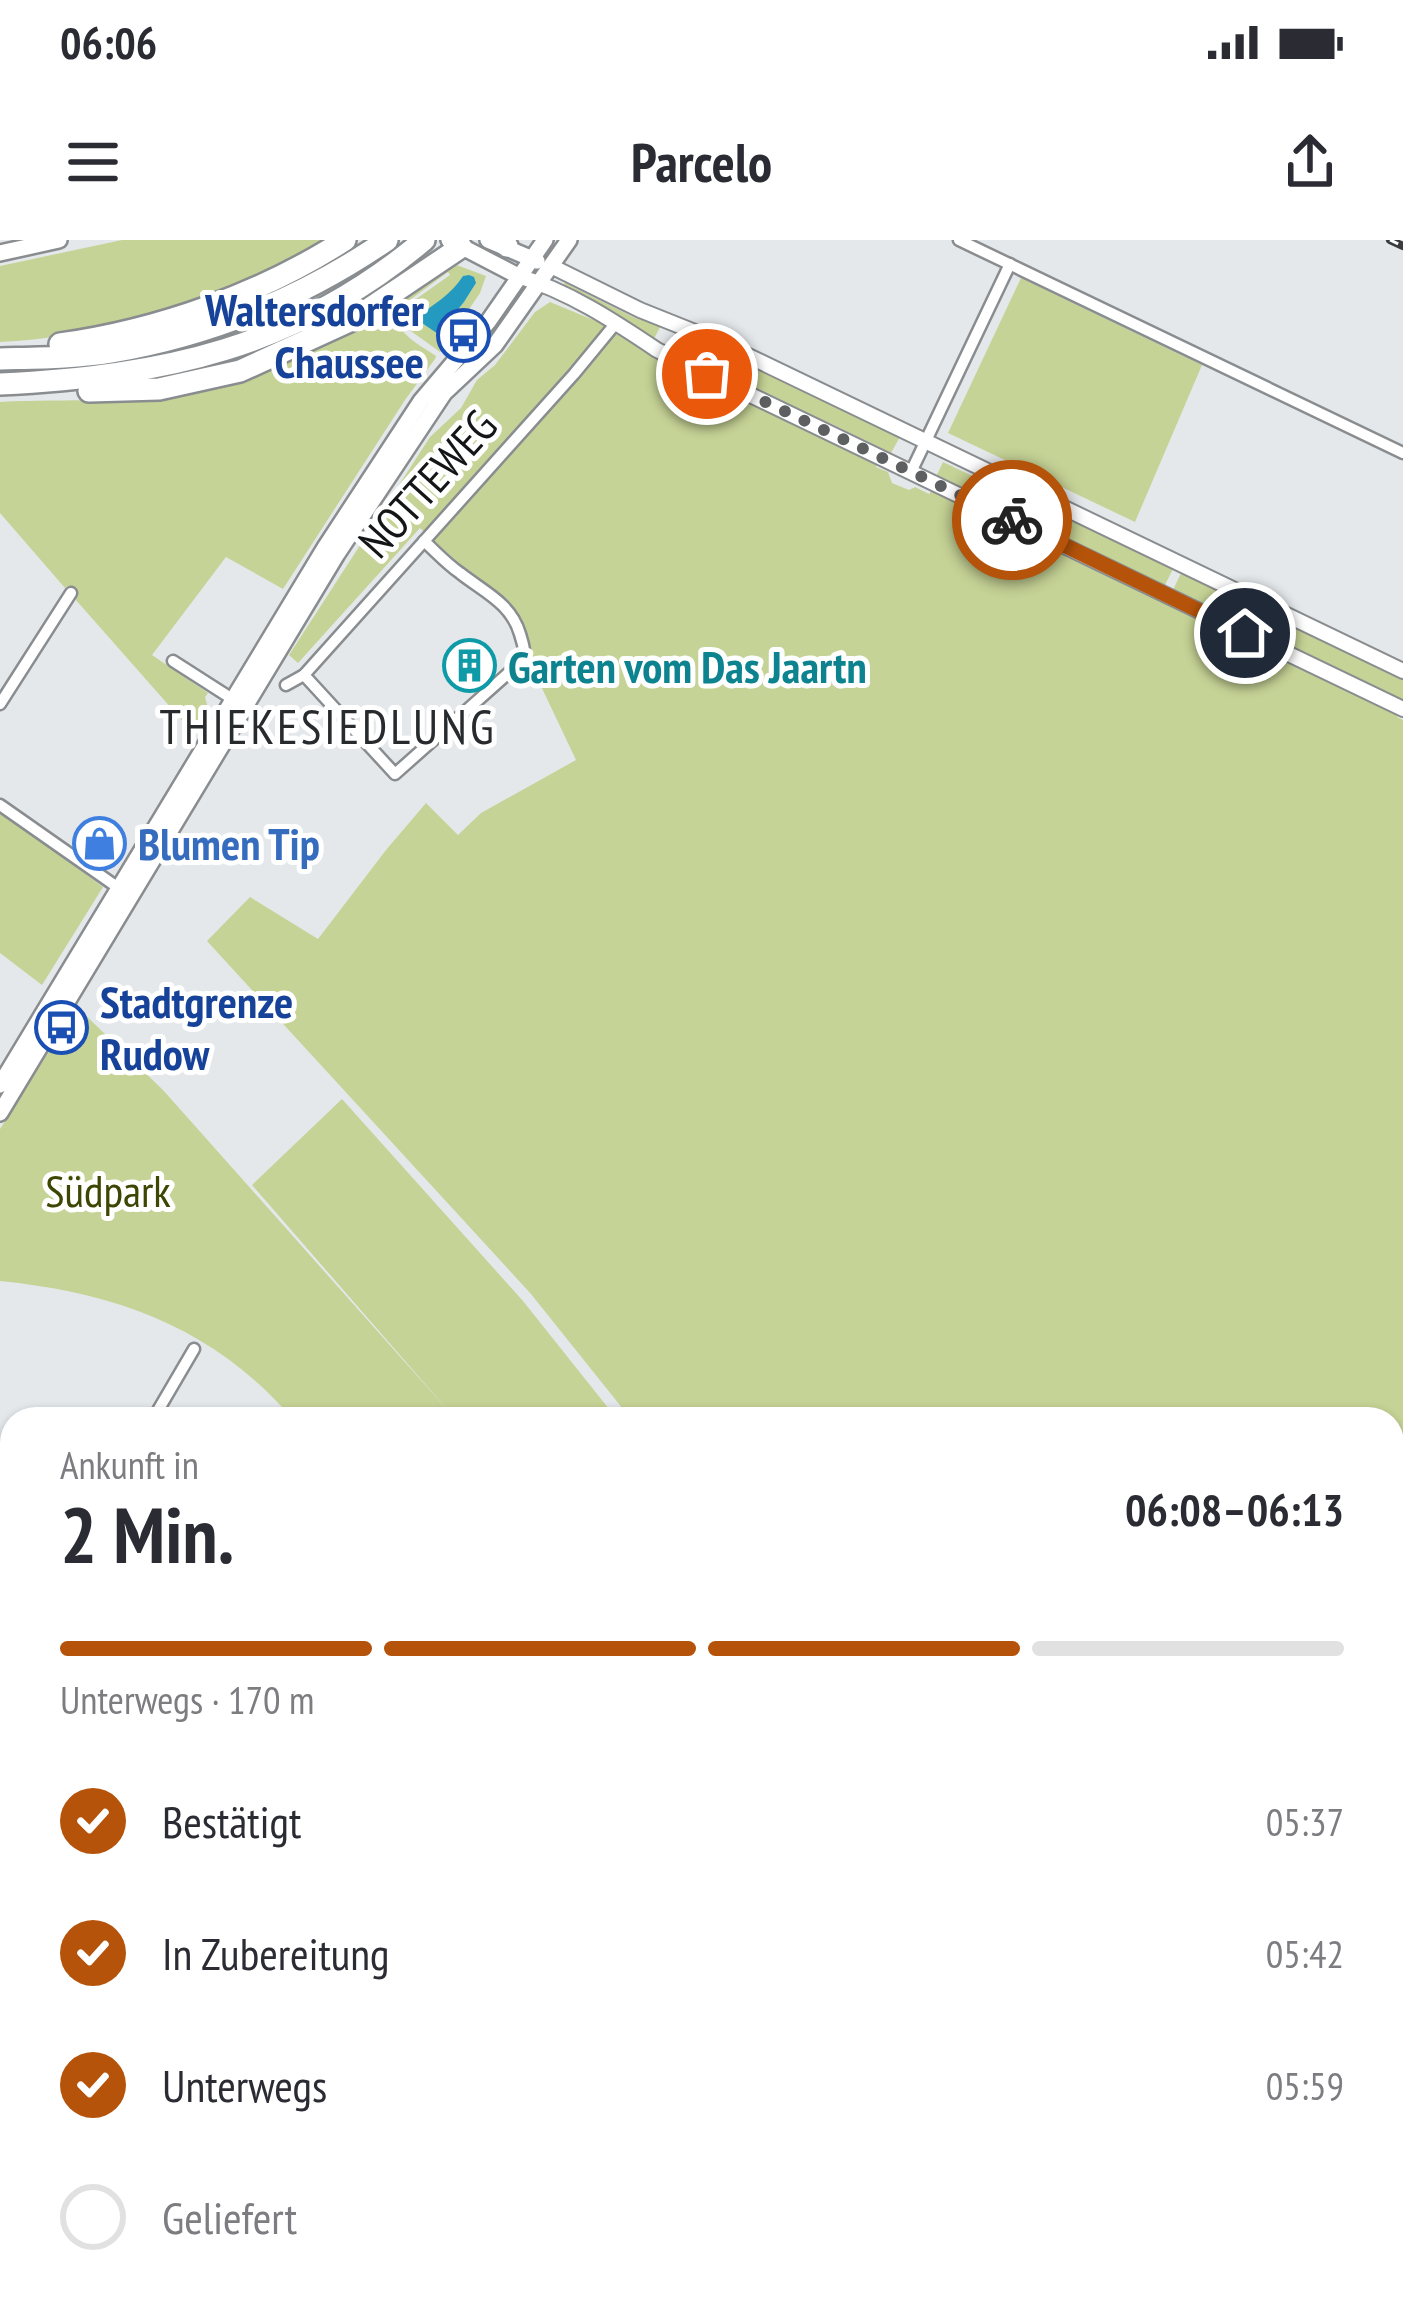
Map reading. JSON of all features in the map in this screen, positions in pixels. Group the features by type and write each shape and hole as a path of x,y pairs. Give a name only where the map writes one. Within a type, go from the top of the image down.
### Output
{"highway":[{"path":"0,356 168,319 252,289 345,240"},
{"path":"0,356 109,353 174,340 271,306 344,270 388,240"},
{"path":"0,384 116,376 220,352 286,329 368,282 424,240"},
{"path":"421,275 437,240"},
{"path":"55,381 77,392 159,389 241,371 354,320 421,275 455,244"}],"main road":[{"path":"0,253 59,240"},
{"path":"0,1112 326,546 422,400 488,322 545,240"},
{"path":"238,702 437,403 495,346 569,240"},
{"path":"499,242 551,266"},
{"path":"455,244 518,276"},
{"path":"0,1085 125,891"}],"street":[{"path":"959,240 1403,453"},
{"path":"911,472 1010,265"},
{"path":"551,266 640,310 716,340 1403,671"},
{"path":"518,276 616,323 657,350 1403,709"},
{"name":"NOTTEWEG","path":"286,685 304,675 616,323"},
{"path":"304,675 395,774 525,656 509,611 424,541"},
{"path":"0,704 71,593"},
{"path":"172,661 238,702"},
{"path":"0,805 125,891"},
{"path":"160,1407 194,1349"}],"green space":[{"path":"122,240 339,240 258,277 132,321 0,342 0,266"},
{"path":"454,264 486,276 480,293 440,352 408,329 403,317 409,304 448,272 399,308 403,331 435,359 283,589 226,557 152,655 208,693 209,712 195,735 0,513 0,402 128,399 204,389 270,367 373,315 378,317","holes":["463,276 476,283 437,333 419,321 453,292"]},
{"path":"1021,278 1202,365 1135,522 948,433"},
{"path":"565,283 635,318 661,325 653,341 561,287"},
{"path":"550,302 603,324 653,357 877,463 892,483 929,494 932,490 1399,713 1397,717 1403,720 1403,1407 621,1407 531,1294 207,941 250,897 318,939 426,803 458,835 481,813 576,760 530,663 517,616 420,528 298,663 289,655 430,437 461,408 477,380 495,365 535,312"},
{"path":"687,335 901,435 891,453 830,423 817,422 679,354"},
{"path":"943,462 1174,567 1163,589 935,479"},
{"path":"1182,571 1403,677 1403,703 1172,592"},
{"path":"0,811 103,887 42,985 0,953"},
{"name":"Südpark","path":"77,1007 163,1090 445,1407 282,1407 230,1361 161,1320 84,1295 0,1281 0,1129"},
{"name":"Südpark","path":"342,1099 523,1301 607,1407 445,1407 252,1185"}],"water":[{"path":"469,275 476,283 438,334 419,321 419,316"}],"railway":[{"path":"1390,240 1403,246"}],"way so far":[{"path":"707,374 1012,520"}],"place":[{"name":"Waltersdorfer Chaussee","path":"463,335"},
{"name":"Garten vom Das Jaartn","path":"469,666"},
{"name":"Blumen Tip","path":"99,843"},
{"name":"Stadtgrenze Rudow","path":"61,1027"}],"district":[{"name":"THIEKESIEDLUNG","path":"328,726"}],"route":[{"path":"1012,520 1245,633"}]}
